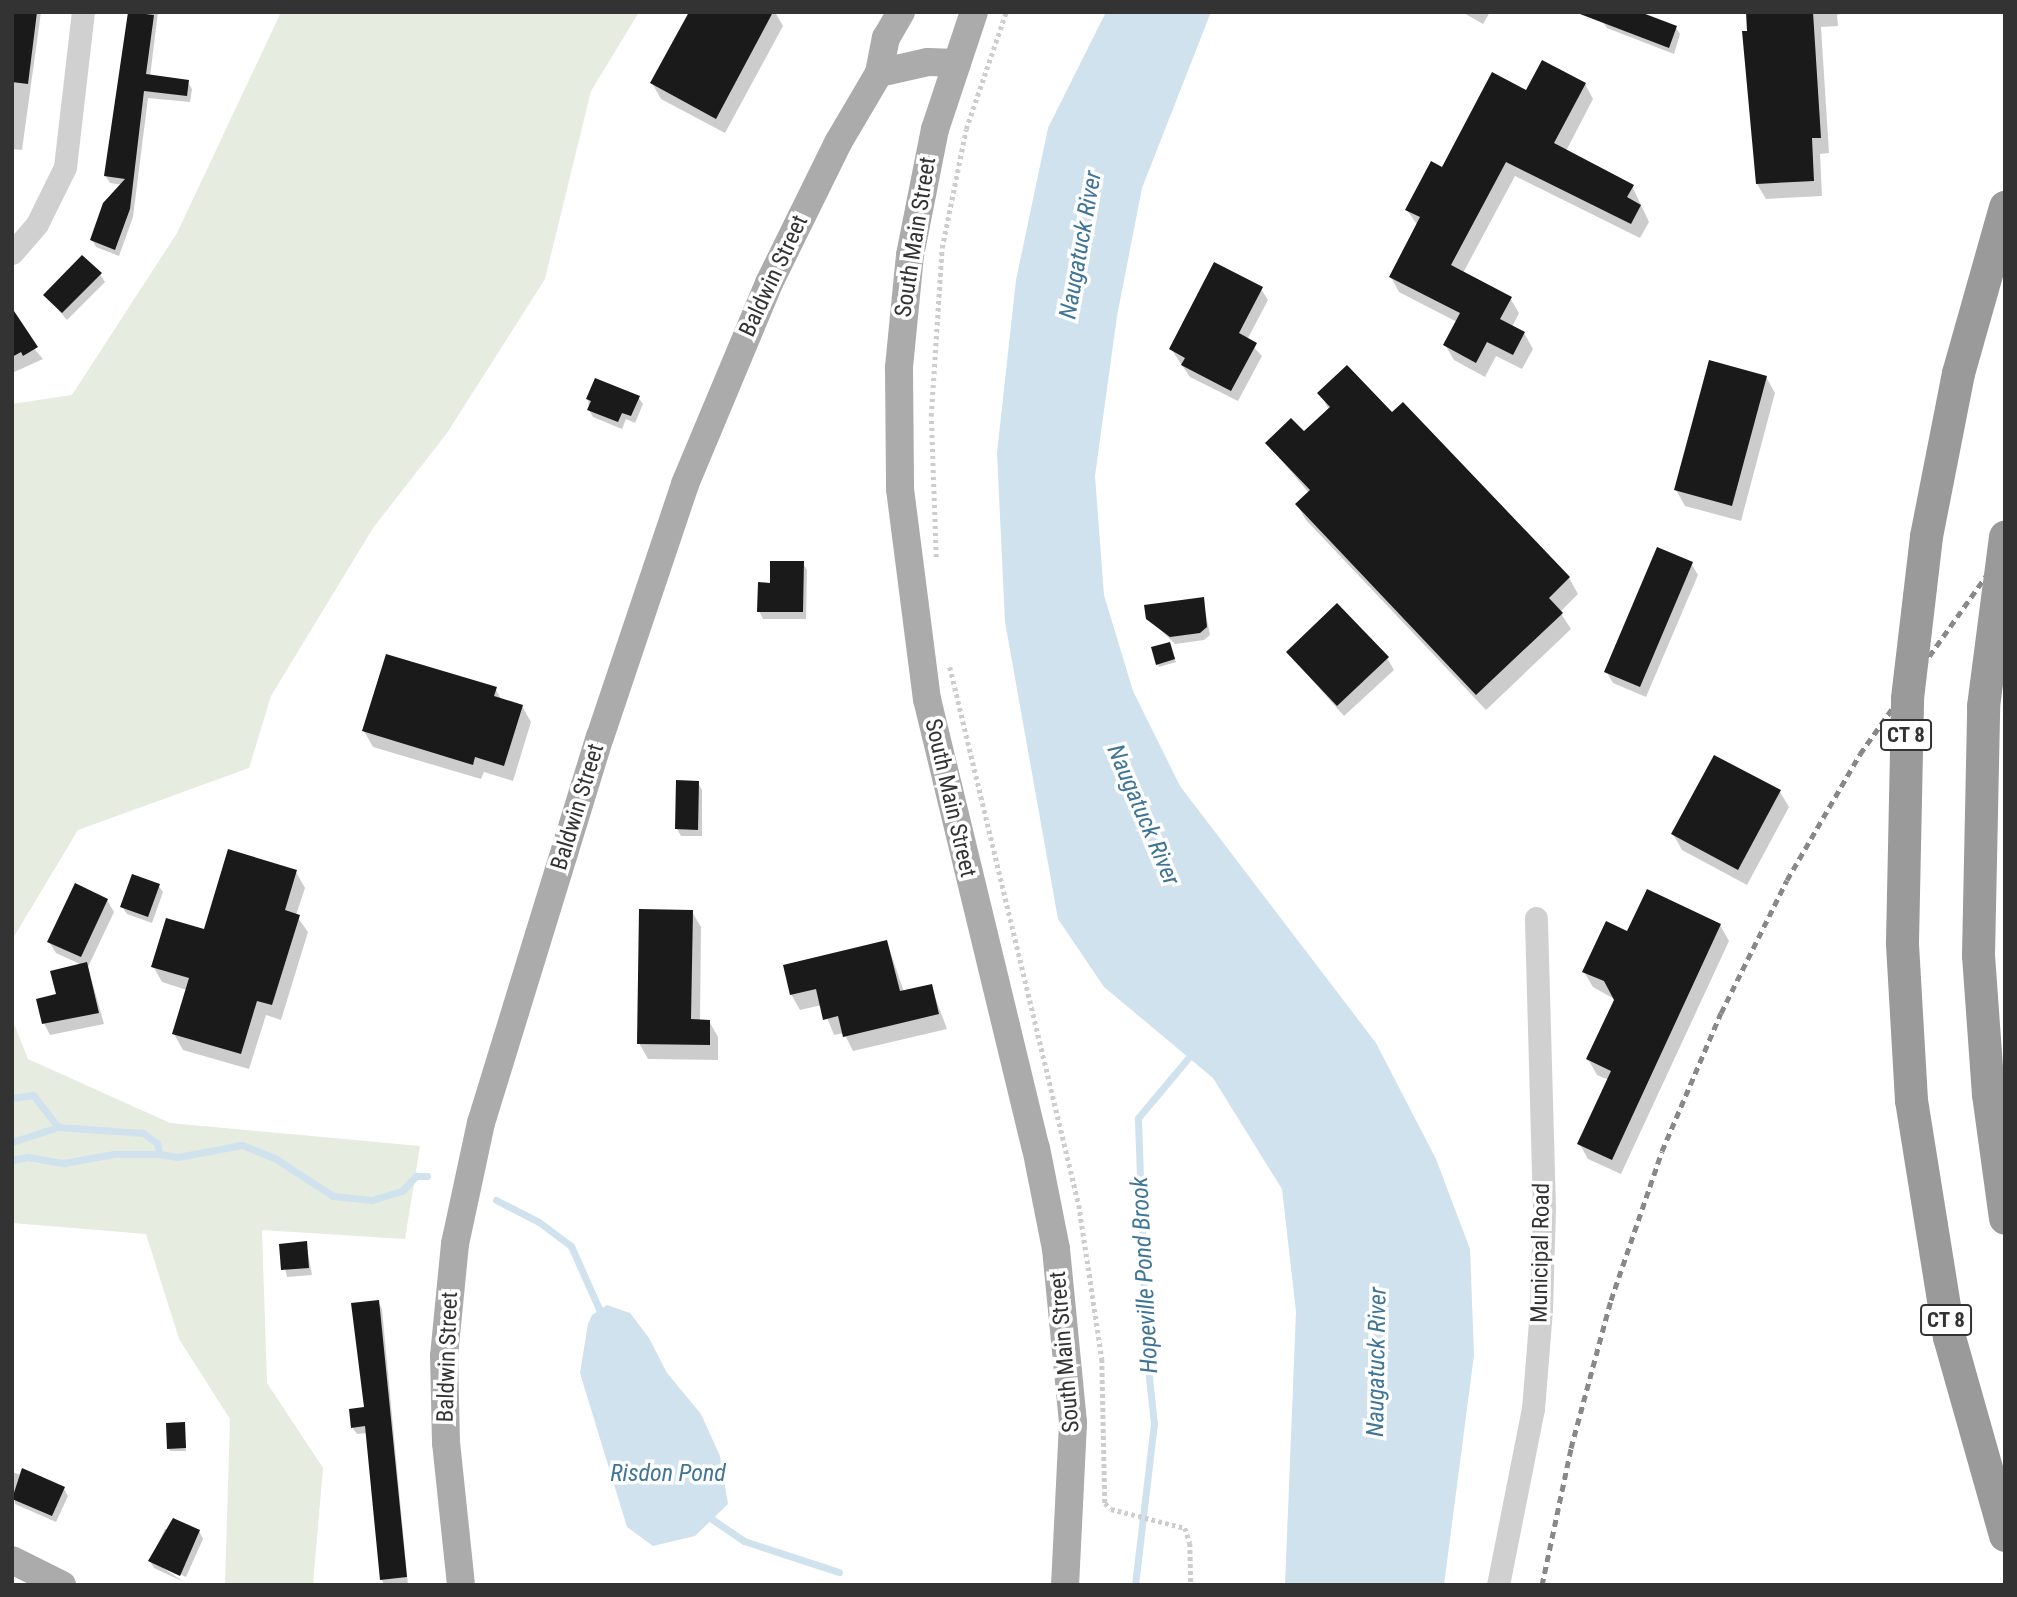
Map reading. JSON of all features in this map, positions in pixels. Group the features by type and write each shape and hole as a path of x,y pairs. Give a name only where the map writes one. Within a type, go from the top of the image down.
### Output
{"highway":[{"name":"CT 8","path":"2005,207 1958,373 1926,536 1907,698 1902,929 1911,1100 1949,1337 2005,1535"},
{"path":"2005,536 1983,706 1978,955 1988,1094 2005,1217"}],"main road":[{"name":"Baldwin Street","path":"461,1585 446,1443 444,1356 455,1244 481,1123 600,737 685,484 769,283 839,141 879,73 886,38 901,12"},
{"name":"South Main Street","path":"974,12 927,161 909,267 898,395 900,489 927,699 1036,1148 1056,1249 1073,1423 1065,1585"},
{"path":"879,73 928,62 957,63"},
{"path":"12,1560 62,1585"}],"street":[{"path":"12,253 37,224 65,167 83,12"},
{"name":"Municipal Road","path":"1498,1585 1532,1409 1541,1309 1544,1208 1536,918"}],"path":[{"path":"937,562 931,416 942,248 966,129 1006,12"},
{"path":"949,659 1076,1192 1102,1359 1105,1503 1116,1510 1175,1524 1189,1536 1191,1585"}],"shaded area":[{"path":"281,12 639,12 591,91 545,279 447,433 373,528 271,696 249,768 78,830 12,940 12,404 72,395 177,233"},
{"path":"12,1019 28,1059 170,1123 420,1146 405,1239 262,1230 267,1383 323,1468 313,1585 225,1585 230,1419 179,1339 146,1234 12,1223"}],"water":[{"name":"Naugatuck River","path":"1106,12 1211,12 1142,188 1117,316 1095,476 1104,595 1133,691 1180,786 1376,1043 1436,1159 1470,1249 1474,1355 1444,1585 1285,1585 1296,1312 1282,1189 1213,1078 1104,987 1058,919 1005,622 997,453 1016,280 1048,128"},
{"name":"Risdon Pond","path":"607,1305 630,1313 649,1338 667,1373 701,1414 720,1456 728,1504 695,1536 653,1546 627,1527 580,1373 588,1324 592,1315"}],"building":[{"path":"12,12 37,12 28,84 12,82"},
{"path":"128,12 154,15 146,74 189,80 187,96 144,91 130,209 115,250 90,240 103,203 125,179 104,176"},
{"path":"689,12 773,12 716,119 650,83"},
{"path":"1640,12 1677,26 1669,48 1580,14"},
{"path":"1746,12 1813,12 1821,138 1812,138 1814,181 1756,184 1742,31 1747,31"},
{"path":"1542,60 1586,83 1554,143 1634,185 1627,197 1641,205 1631,224 1506,162 1451,265 1512,297 1500,319 1525,332 1513,355 1487,342 1476,363 1443,345 1460,313 1389,277 1420,217 1405,210 1431,161 1442,167 1492,72 1526,90"},
{"path":"82,255 102,273 62,313 43,295"},
{"path":"1214,262 1263,287 1239,333 1257,343 1231,391 1181,365 1185,358 1169,349"},
{"path":"12,308 38,347 23,356 21,352 12,357"},
{"path":"1709,360 1767,376 1732,506 1674,490"},
{"path":"1347,365 1392,412 1403,402 1570,577 1549,598 1563,613 1476,695 1295,504 1310,490 1265,443 1291,418 1304,431 1330,407 1317,393"},
{"path":"595,378 640,396 631,416 622,413 618,422 587,410 591,401 586,399"},
{"path":"1657,547 1693,562 1640,687 1604,672"},
{"path":"770,561 804,561 803,612 757,612 758,582 770,583"},
{"path":"1204,597 1207,627 1200,633 1170,637 1146,619 1144,605"},
{"path":"1337,603 1389,657 1337,706 1286,652"},
{"path":"1170,642 1175,659 1156,665 1151,647"},
{"path":"386,654 497,687 494,696 523,705 504,766 475,757 473,765 362,731"},
{"path":"1714,755 1781,790 1738,870 1671,834"},
{"path":"676,780 699,781 698,830 675,829"},
{"path":"228,849 297,870 285,910 300,915 272,1005 257,1001 241,1054 172,1034 189,978 151,967 166,918 204,929"},
{"path":"132,874 160,884 148,917 120,907"},
{"path":"75,883 108,899 81,957 47,942"},
{"path":"1647,889 1721,924 1612,1160 1577,1144 1611,1071 1586,1059 1614,1000 1604,981 1582,972 1606,921 1627,931"},
{"path":"639,909 693,910 691,1019 710,1020 710,1045 637,1044"},
{"path":"887,940 900,991 932,984 939,1014 843,1037 838,1016 823,1020 816,989 790,995 783,965"},
{"path":"87,962 99,1013 42,1024 36,999 56,994 50,971"},
{"path":"307,1241 309,1268 281,1270 279,1244"},
{"path":"379,1300 407,1577 380,1580 365,1426 351,1428 349,1409 364,1407 351,1303"},
{"path":"185,1422 186,1448 167,1449 166,1423"},
{"path":"22,1468 65,1487 52,1516 12,1499"},
{"path":"173,1518 200,1530 180,1576 148,1561"}],"waterway":[{"name":"Hopeville Pond Brook","path":"1135,1585 1154,1424 1146,1349 1138,1118 1194,1051"},
{"name":"Hopeville Pond Brook","path":"12,1098 33,1095 58,1127 143,1133 157,1143 159,1154 178,1157 242,1145 276,1159 333,1196 372,1200 402,1191 416,1176 427,1176"},
{"path":"12,1142 58,1127"},
{"path":"12,1160 28,1157 63,1163 114,1154 159,1154"},
{"name":"Hopeville Pond Brook","path":"496,1200 539,1222 571,1246 599,1309 609,1314"},
{"name":"Hopeville Pond Brook","path":"706,1515 744,1541 839,1572"}],"railway":[{"path":"1542,1585 1571,1448 1611,1300 1662,1151 1721,1013 1787,880 1860,754 2005,549"}]}
